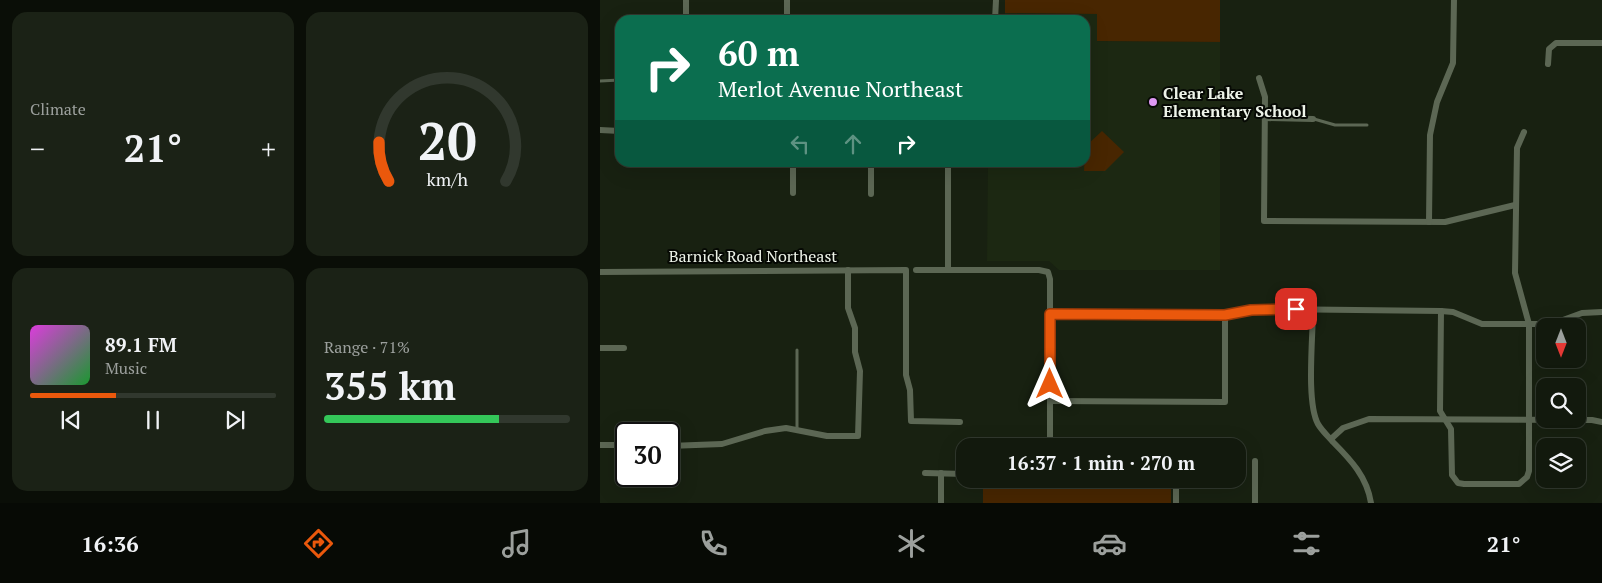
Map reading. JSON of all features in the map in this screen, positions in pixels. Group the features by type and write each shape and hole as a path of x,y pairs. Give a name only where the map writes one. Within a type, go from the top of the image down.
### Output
{"street":[{"path":"686,0 686,15"},
{"path":"787,0 787,15"},
{"path":"996,0 996,15"},
{"path":"1429,222 1430,135 1436,102 1453,63 1454,0"},
{"path":"1548,64 1549,49 1556,43 1602,43"},
{"path":"1259,78 1265,97 1264,221 1453,221 1515,205"},
{"path":"1264,118 1313,119"},
{"path":"600,130 615,131"},
{"path":"1441,311 1440,411 1451,429 1452,475 1458,483 1514,485 1524,480 1529,471 1529,324 1514,273 1517,148 1524,132"},
{"path":"793,193 794,167"},
{"path":"871,167 871,194"},
{"path":"948,167 948,269"},
{"path":"680,446 722,444 765,431 786,428 827,436 858,436 860,371 855,352 855,328 848,308 848,270"},
{"name":"Barnick Road Northeast","path":"600,272 906,270 906,375 910,390 911,421 960,422"},
{"path":"916,270 1039,270 1048,272 1050,279 1050,438"},
{"path":"1050,314 1225,315 1261,309 1441,311 1453,312 1482,324 1552,324 1582,313 1602,312"},
{"path":"1313,309 1313,409 1318,423 1354,464 1362,476 1371,503"},
{"path":"1050,401 1225,402 1225,315"},
{"path":"600,348 624,348"},
{"path":"1331,439 1343,428 1369,419 1592,420 1602,422"},
{"path":"600,445 615,445"},
{"path":"1255,503 1256,461"},
{"path":"925,473 956,474"},
{"path":"941,473 941,503"},
{"path":"1176,488 1176,503"}],"lane":[{"path":"600,80 615,80"},
{"path":"1313,119 1336,125 1367,125"},
{"path":"797,350 797,429"}],"shaded area":[{"path":"1005,0 1220,0 1220,42 1097,41 1097,14 1005,13"},
{"name":"Clear Lake Elementary School","path":"1005,13 1097,14 1097,41 1220,42 1220,270 1059,270 1049,261 987,261 988,167 1090,167 1090,15 1005,15"},
{"path":"1102,131 1124,152 1105,171 1084,171 1084,167 1090,167 1090,142"},
{"path":"983,488 1171,488 1171,503 983,503"}],"place":[{"name":"Clear Lake Elementary School","path":"1153,102"}],"route":[{"path":"1050,384 1050,314 1225,315 1261,309 1296,309"}]}
